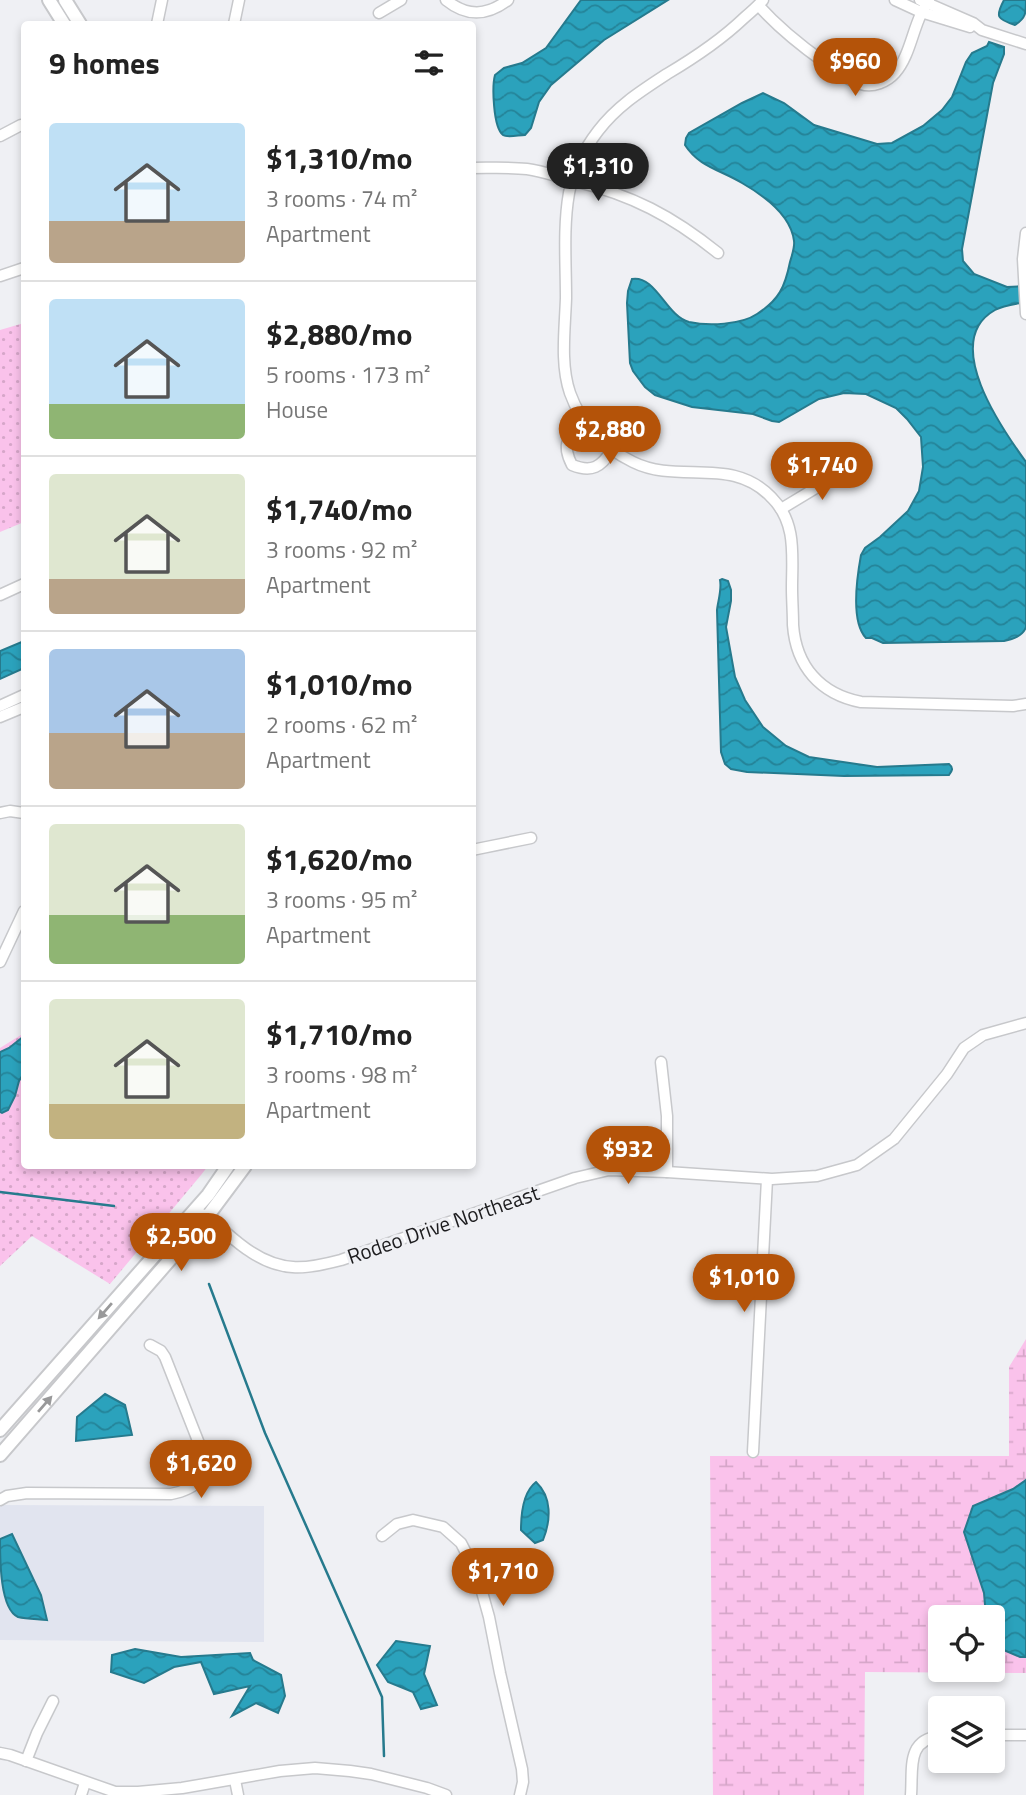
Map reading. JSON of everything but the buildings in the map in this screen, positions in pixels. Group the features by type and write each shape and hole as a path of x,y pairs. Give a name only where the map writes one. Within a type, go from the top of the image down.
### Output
{"main road":[{"path":"49,0 62,21"},
{"path":"65,0 78,21"},
{"path":"0,1430 208,1195 226,1169"},
{"path":"0,1455 207,1217 243,1169"}],"street":[{"path":"158,21 162,0"},
{"path":"235,21 239,0"},
{"path":"379,13 401,0"},
{"path":"446,0 459,9 480,12 490,11 509,0"},
{"path":"895,0 924,4 973,23 980,29 1023,43"},
{"path":"924,4 908,48 896,72 886,81 862,85 837,72 786,33 761,3 721,39 642,89 614,112 590,142 572,181 565,248 567,380 570,393 584,421 600,441 612,450 647,468 675,472 716,472 741,477 762,489 781,509 793,544 794,638 806,667 824,687 846,699 861,702 1026,704"},
{"path":"0,136 21,125"},
{"path":"476,167 530,169 620,194 650,207 718,253"},
{"path":"1026,233 1023,275 1026,313"},
{"path":"0,276 21,269"},
{"path":"584,421 569,439 566,454 572,465 590,469 604,461 612,450"},
{"path":"781,509 849,468"},
{"path":"0,595 21,585"},
{"path":"0,706 21,696"},
{"path":"0,717 21,708"},
{"path":"0,813 21,813"},
{"path":"476,849 531,838"},
{"path":"0,962 21,917"},
{"name":"Rodeo Drive Northeast","path":"194,1210 207,1217 250,1252 272,1263 288,1267 313,1267 341,1260 575,1178 609,1170 768,1179 817,1177 857,1165 894,1139 947,1074 964,1048 983,1035 1026,1023"},
{"path":"661,1062 667,1116 667,1172"},
{"path":"753,1452 768,1179"},
{"path":"0,1500 7,1496 27,1493 171,1494 195,1486 204,1471 202,1451 165,1357 161,1351 150,1345"},
{"path":"382,1536 397,1524 414,1520 443,1527 461,1543 477,1574 489,1617 522,1769 520,1795"},
{"path":"26,1760 53,1701"},
{"path":"1005,1735 1026,1735"},
{"path":"911,1795 913,1756 919,1743 928,1738"},
{"path":"0,1753 114,1792 182,1788 280,1771 315,1768 350,1771 427,1788 446,1795"},
{"path":"235,1780 238,1795"},
{"path":"81,1795 85,1783"}],"shaded area":[{"path":"1,1505 264,1506 264,1642 0,1640"}],"green space":[{"path":"21,324 21,523 0,532 0,330"},
{"path":"21,1035 21,1169 206,1169 110,1284 32,1236 0,1266 0,1048"},
{"path":"1026,1339 1026,1673 1005,1673 1005,1605 928,1605 928,1672 865,1672 864,1795 713,1795 710,1456 1009,1456 1009,1367"}],"water":[{"path":"581,0 668,0 604,40 551,85 539,102 531,128 525,135 503,135 495,115 495,75 546,48"},
{"path":"1004,0 1026,0 1025,15 1015,25 999,17"},
{"path":"989,42 1004,47 1004,54 993,83 962,249 963,261 974,274 1007,287 1026,286 1026,302 995,310 980,324 973,342 974,363 991,408 1026,462 1026,627 1020,635 1004,641 883,643 866,638 858,621 856,598 861,555 865,548 908,511 919,491 923,467 921,437 896,408 866,394 844,393 819,399 779,422 753,414 692,407 655,395 645,387 630,363 628,291 632,279 640,279 655,289 681,318 689,322 715,324 750,318 771,303 783,286 794,246 788,222 775,206 759,193 697,158 685,145 689,133 763,93 784,103 814,125 877,144 892,143 923,126 942,110 952,97 972,53 987,46"},
{"path":"722,579 728,581 731,590 726,627 735,677 745,700 763,727 786,746 809,757 877,767 949,764 952,769 949,775 844,776 747,772 731,769 725,764 721,752 717,610"},
{"path":"21,642 21,669 0,679 0,651"},
{"path":"21,1038 21,1078 8,1110 2,1113 0,1052"},
{"path":"105,1394 125,1405 132,1435 76,1441 77,1417"},
{"path":"1026,1480 1026,1657 1005,1651 1005,1605 985,1605 984,1593 964,1532 973,1506 1013,1489"},
{"path":"536,1482 545,1495 549,1517 543,1540 535,1543 521,1530 526,1497"},
{"path":"12,1534 41,1595 47,1620 18,1617 8,1604 2,1583 0,1539"},
{"path":"396,1641 430,1646 424,1674 437,1705 421,1709 413,1692 388,1682 377,1665"},
{"path":"135,1649 181,1657 250,1653 253,1660 281,1675 285,1696 278,1713 256,1703 232,1716 250,1686 214,1694 201,1662 174,1667 144,1683 111,1672 112,1655"}],"waterway":[{"path":"0,1192 114,1206"},
{"path":"209,1284 265,1433 382,1697 384,1756"}]}
